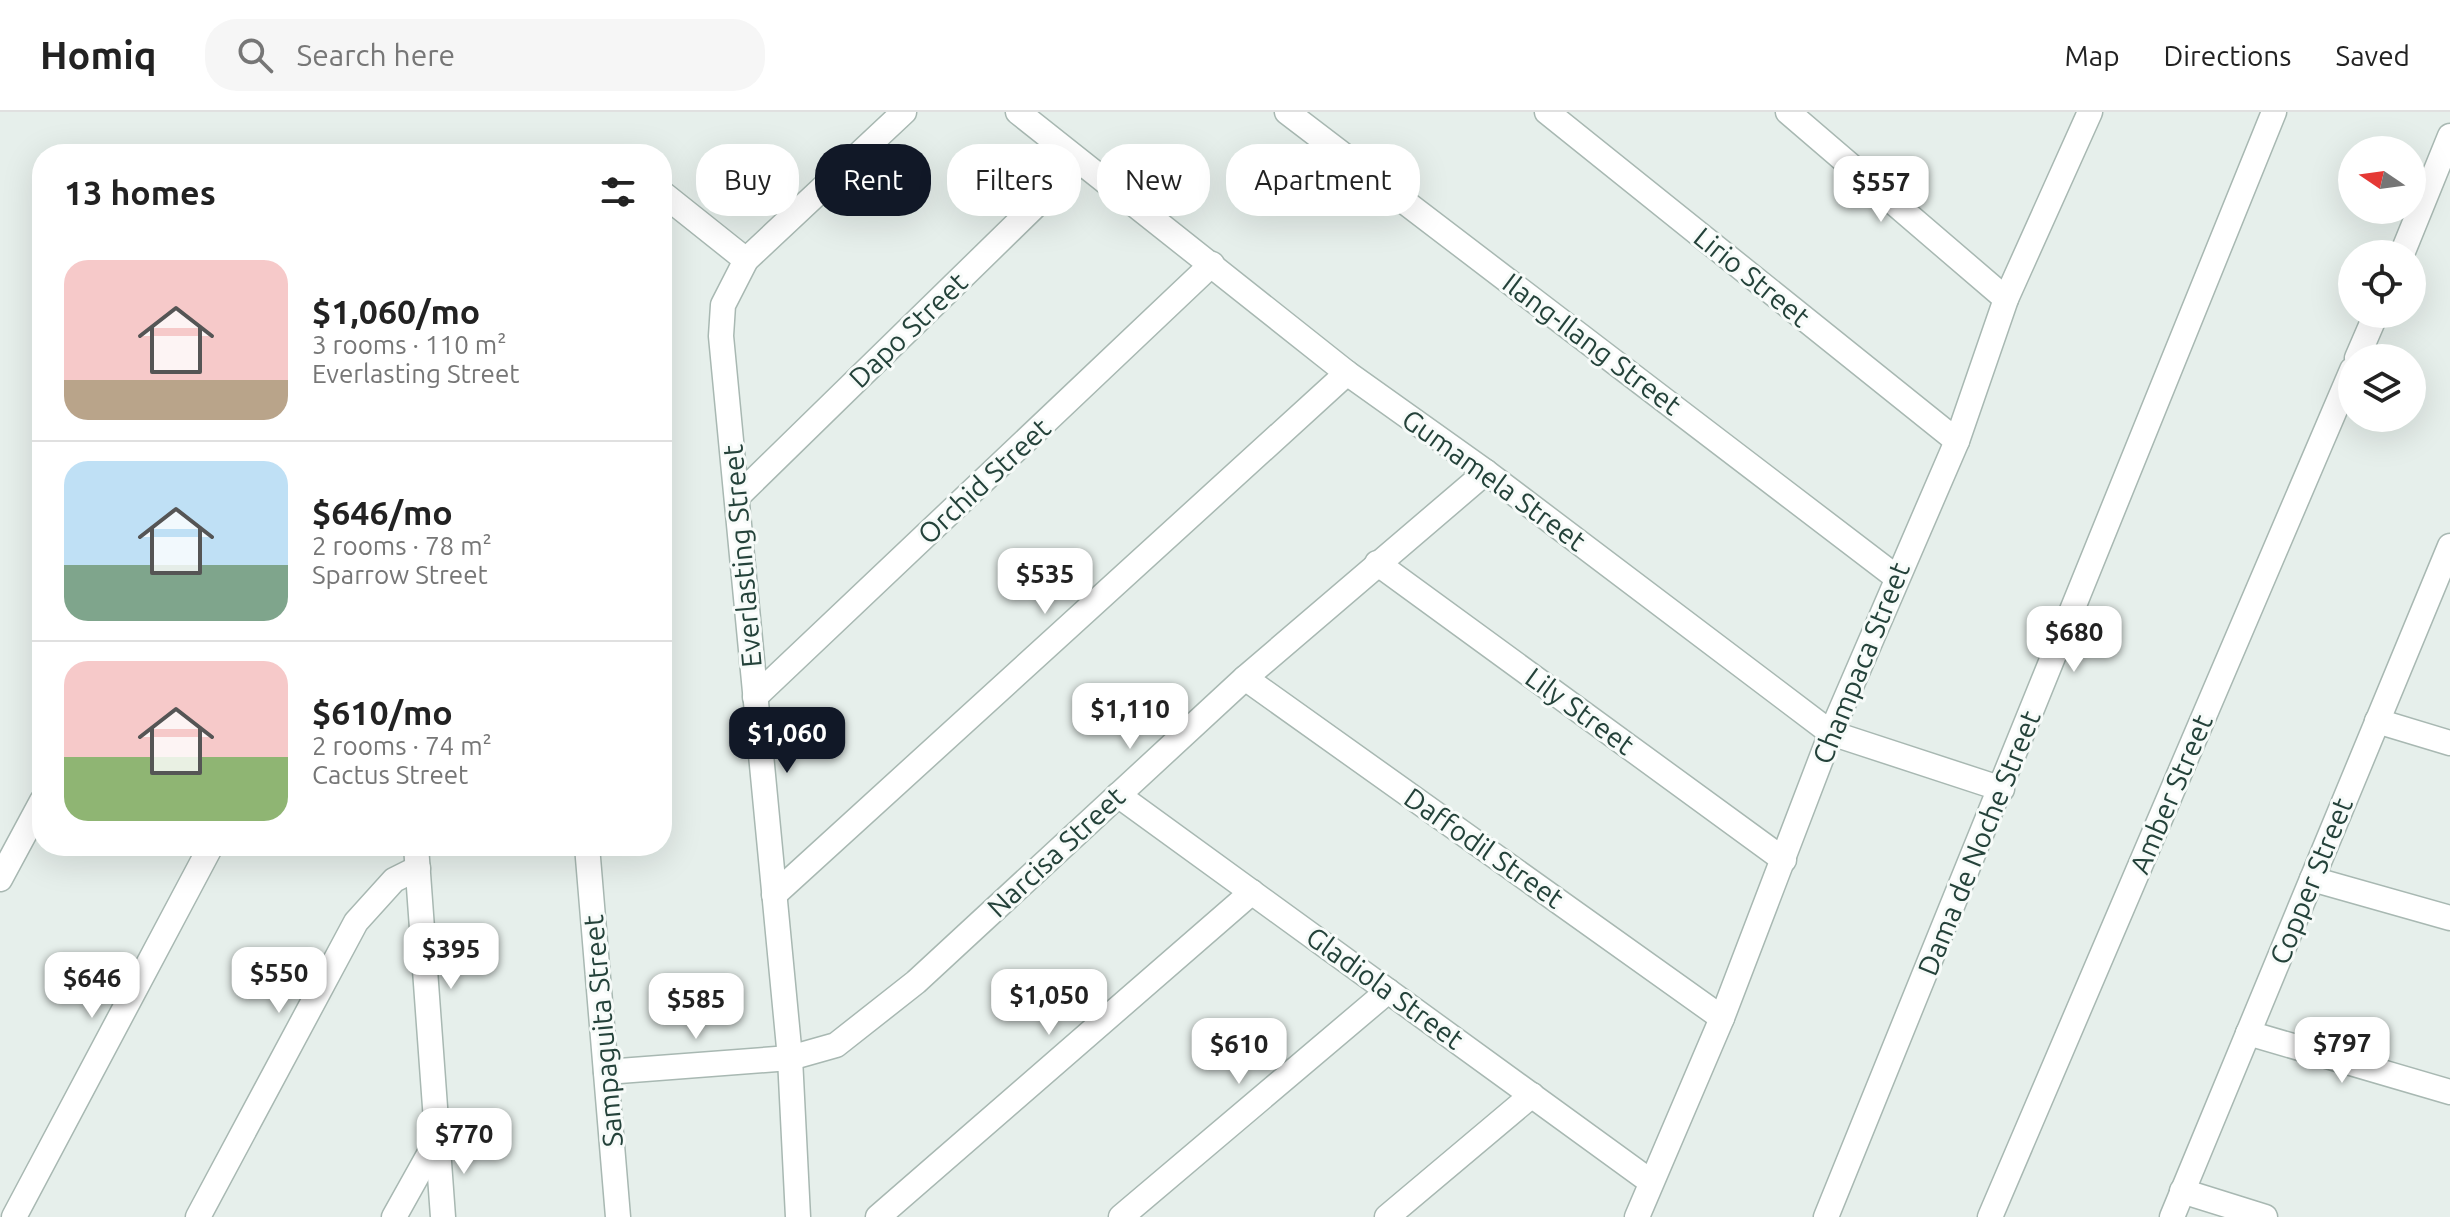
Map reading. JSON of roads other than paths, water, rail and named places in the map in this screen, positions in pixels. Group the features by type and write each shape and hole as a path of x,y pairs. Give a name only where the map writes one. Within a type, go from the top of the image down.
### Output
{"street":[{"name":"Everlasting Street","path":"798,1217 790,1058 721,336 723,305 746,260 904,112"},
{"name":"Gumamela Street","path":"1018,112 1056,144"},
{"name":"Ilang-Ilang Street","path":"1287,112 1896,577"},
{"name":"Lirio Street","path":"1547,112 1957,441"},
{"path":"1788,112 2006,299"},
{"name":"Champaca Street","path":"1637,1217 1722,1018 1831,733 1957,441 2006,299 2090,112"},
{"name":"Dama de Noche Street","path":"1826,1217 2274,112"},
{"path":"2408,240 2450,136"},
{"name":"Gumamela Street","path":"1081,165 1212,264 1347,373 1486,472 1831,733 2002,789"},
{"path":"672,201 746,260"},
{"name":"Dapo Street","path":"737,497 1025,216"},
{"name":"Orchid Street","path":"755,697 1212,264"},
{"path":"774,895 1347,373"},
{"name":"Amber Street","path":"1990,1217 2338,403"},
{"name":"Narcisa Street","path":"606,1072 790,1058 836,1045 916,982 1245,678 1486,472"},
{"name":"Copper Street","path":"2172,1217 2377,721 2448,559"},
{"name":"Lily Street","path":"1377,563 1784,860"},
{"name":"Daffodil Street","path":"1245,678 1722,1018"},
{"path":"2377,721 2450,743"},
{"name":"Gladiola Street","path":"1118,795 1651,1182"},
{"path":"0,879 32,820"},
{"path":"14,1217 206,856"},
{"name":"Sampaguita Street","path":"588,856 618,1217"},
{"path":"417,857 443,1217"},
{"path":"198,1217 356,922 417,857"},
{"path":"2312,879 2450,918"},
{"path":"878,1217 1252,892"},
{"path":"1121,1217 1388,991"},
{"path":"2248,1033 2450,1092"},
{"path":"1387,1217 1532,1095"},
{"path":"394,1217 437,1140"},
{"path":"2182,1191 2265,1217"}]}
